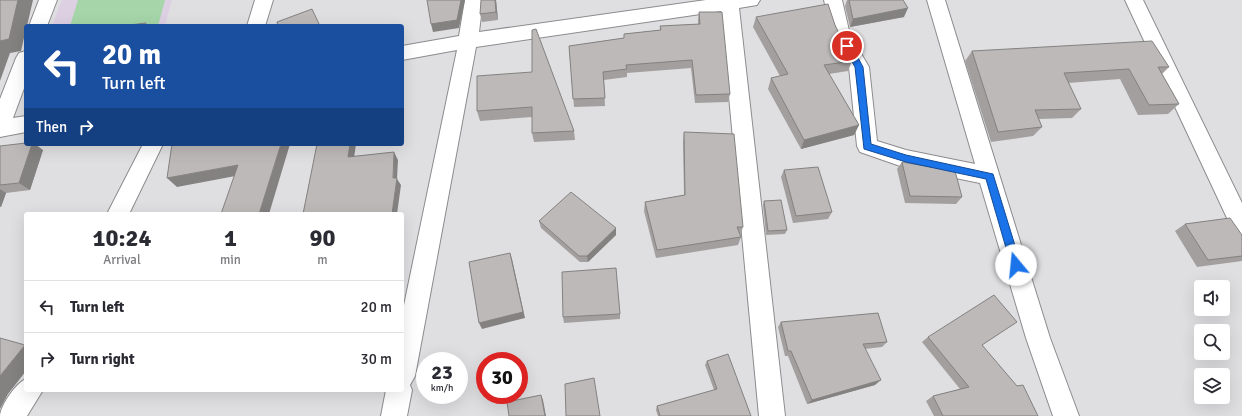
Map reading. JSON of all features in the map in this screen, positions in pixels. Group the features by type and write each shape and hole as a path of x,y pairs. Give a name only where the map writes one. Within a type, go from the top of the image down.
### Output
{"street":[{"path":"39,24 48,0"},
{"path":"257,24 264,0"},
{"path":"404,366 468,41 474,0"},
{"path":"404,53 468,41 751,0"},
{"path":"833,0 841,35 859,67 867,146 906,159 990,176"},
{"path":"936,0 1038,338 1066,416"},
{"path":"1134,0 1242,226"},
{"path":"729,4 772,416"},
{"path":"0,125 24,63"},
{"path":"0,129 24,124"},
{"path":"119,212 152,146"},
{"path":"12,416 29,392"},
{"path":"394,416 399,392"}],"shaded area":[{"path":"62,0 172,0 166,24 53,24"}],"green space":[{"path":"78,0 165,0 159,24 71,24"}],"building":[{"path":"0,0 18,0 9,39 0,41"},
{"path":"427,0 461,0 457,20 431,24"},
{"path":"481,0 495,0 496,12 480,14"},
{"path":"849,0 903,0 908,8 853,19"},
{"path":"828,4 835,25 852,61 824,65 859,125 804,140 771,78 788,74 756,17"},
{"path":"312,9 319,24 278,24 277,22"},
{"path":"699,12 722,12 730,94 696,95 692,60 626,65 627,69 603,72 605,98 573,99 569,46 624,38 624,34 661,30 660,26 700,24"},
{"path":"536,29 574,131 532,133 532,107 477,111 477,76 532,72 532,30"},
{"path":"1152,41 1169,67 1158,67 1179,104 1149,105 1129,69 1064,73 1081,109 1035,110 1042,127 998,132 972,51"},
{"path":"684,132 734,134 743,227 737,227 741,237 657,250 645,202 685,195"},
{"path":"24,143 24,146 31,146 19,183 0,185 0,146"},
{"path":"172,146 280,146 260,212 222,212 238,165 167,178"},
{"path":"317,146 350,146 348,157 394,152 393,178 397,178 392,212 303,212"},
{"path":"902,162 955,171 962,197 910,196"},
{"path":"818,167 832,212 796,216 784,170"},
{"path":"571,192 616,228 587,256 579,256 539,221"},
{"path":"781,200 787,230 768,231 764,201"},
{"path":"1230,218 1242,235 1242,256 1208,260 1185,224"},
{"path":"510,253 523,312 479,323 469,262"},
{"path":"616,268 620,314 563,317 562,272"},
{"path":"994,295 1017,322 982,345 1017,386 1023,385 1038,416 943,416 933,396 969,387 928,337"},
{"path":"878,313 887,342 863,344 881,380 812,400 791,351 788,351 781,322"},
{"path":"0,338 24,345 24,346 0,376"},
{"path":"728,354 751,416 660,416 657,406 717,389 707,361"},
{"path":"594,378 600,416 566,416 565,384"},
{"path":"541,395 545,416 509,416 507,404 528,404 528,398"}],"route":[{"path":"847,46 859,67 867,146 906,159 990,176 1016,265"}]}
